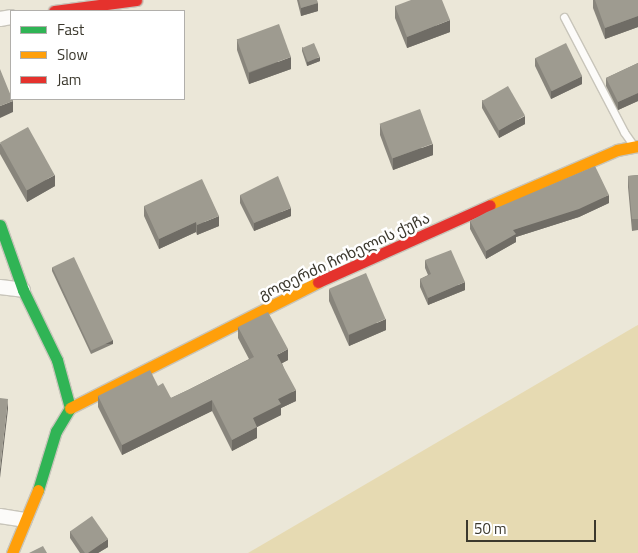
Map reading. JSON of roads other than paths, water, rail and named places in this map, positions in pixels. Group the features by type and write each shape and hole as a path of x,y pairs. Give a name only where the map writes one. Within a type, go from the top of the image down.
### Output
{"street":[{"path":"61,10 136,0"},
{"name":"გოდერძი ჩოხელის ქუჩა","path":"70,408 333,274 617,150 637,146"},
{"path":"0,225 23,290 57,360 70,408 56,431 34,503 12,553"},
{"path":"0,287 23,290"},
{"path":"0,516 25,520"}],"lane":[{"path":"564,17 624,132 637,146"}]}
